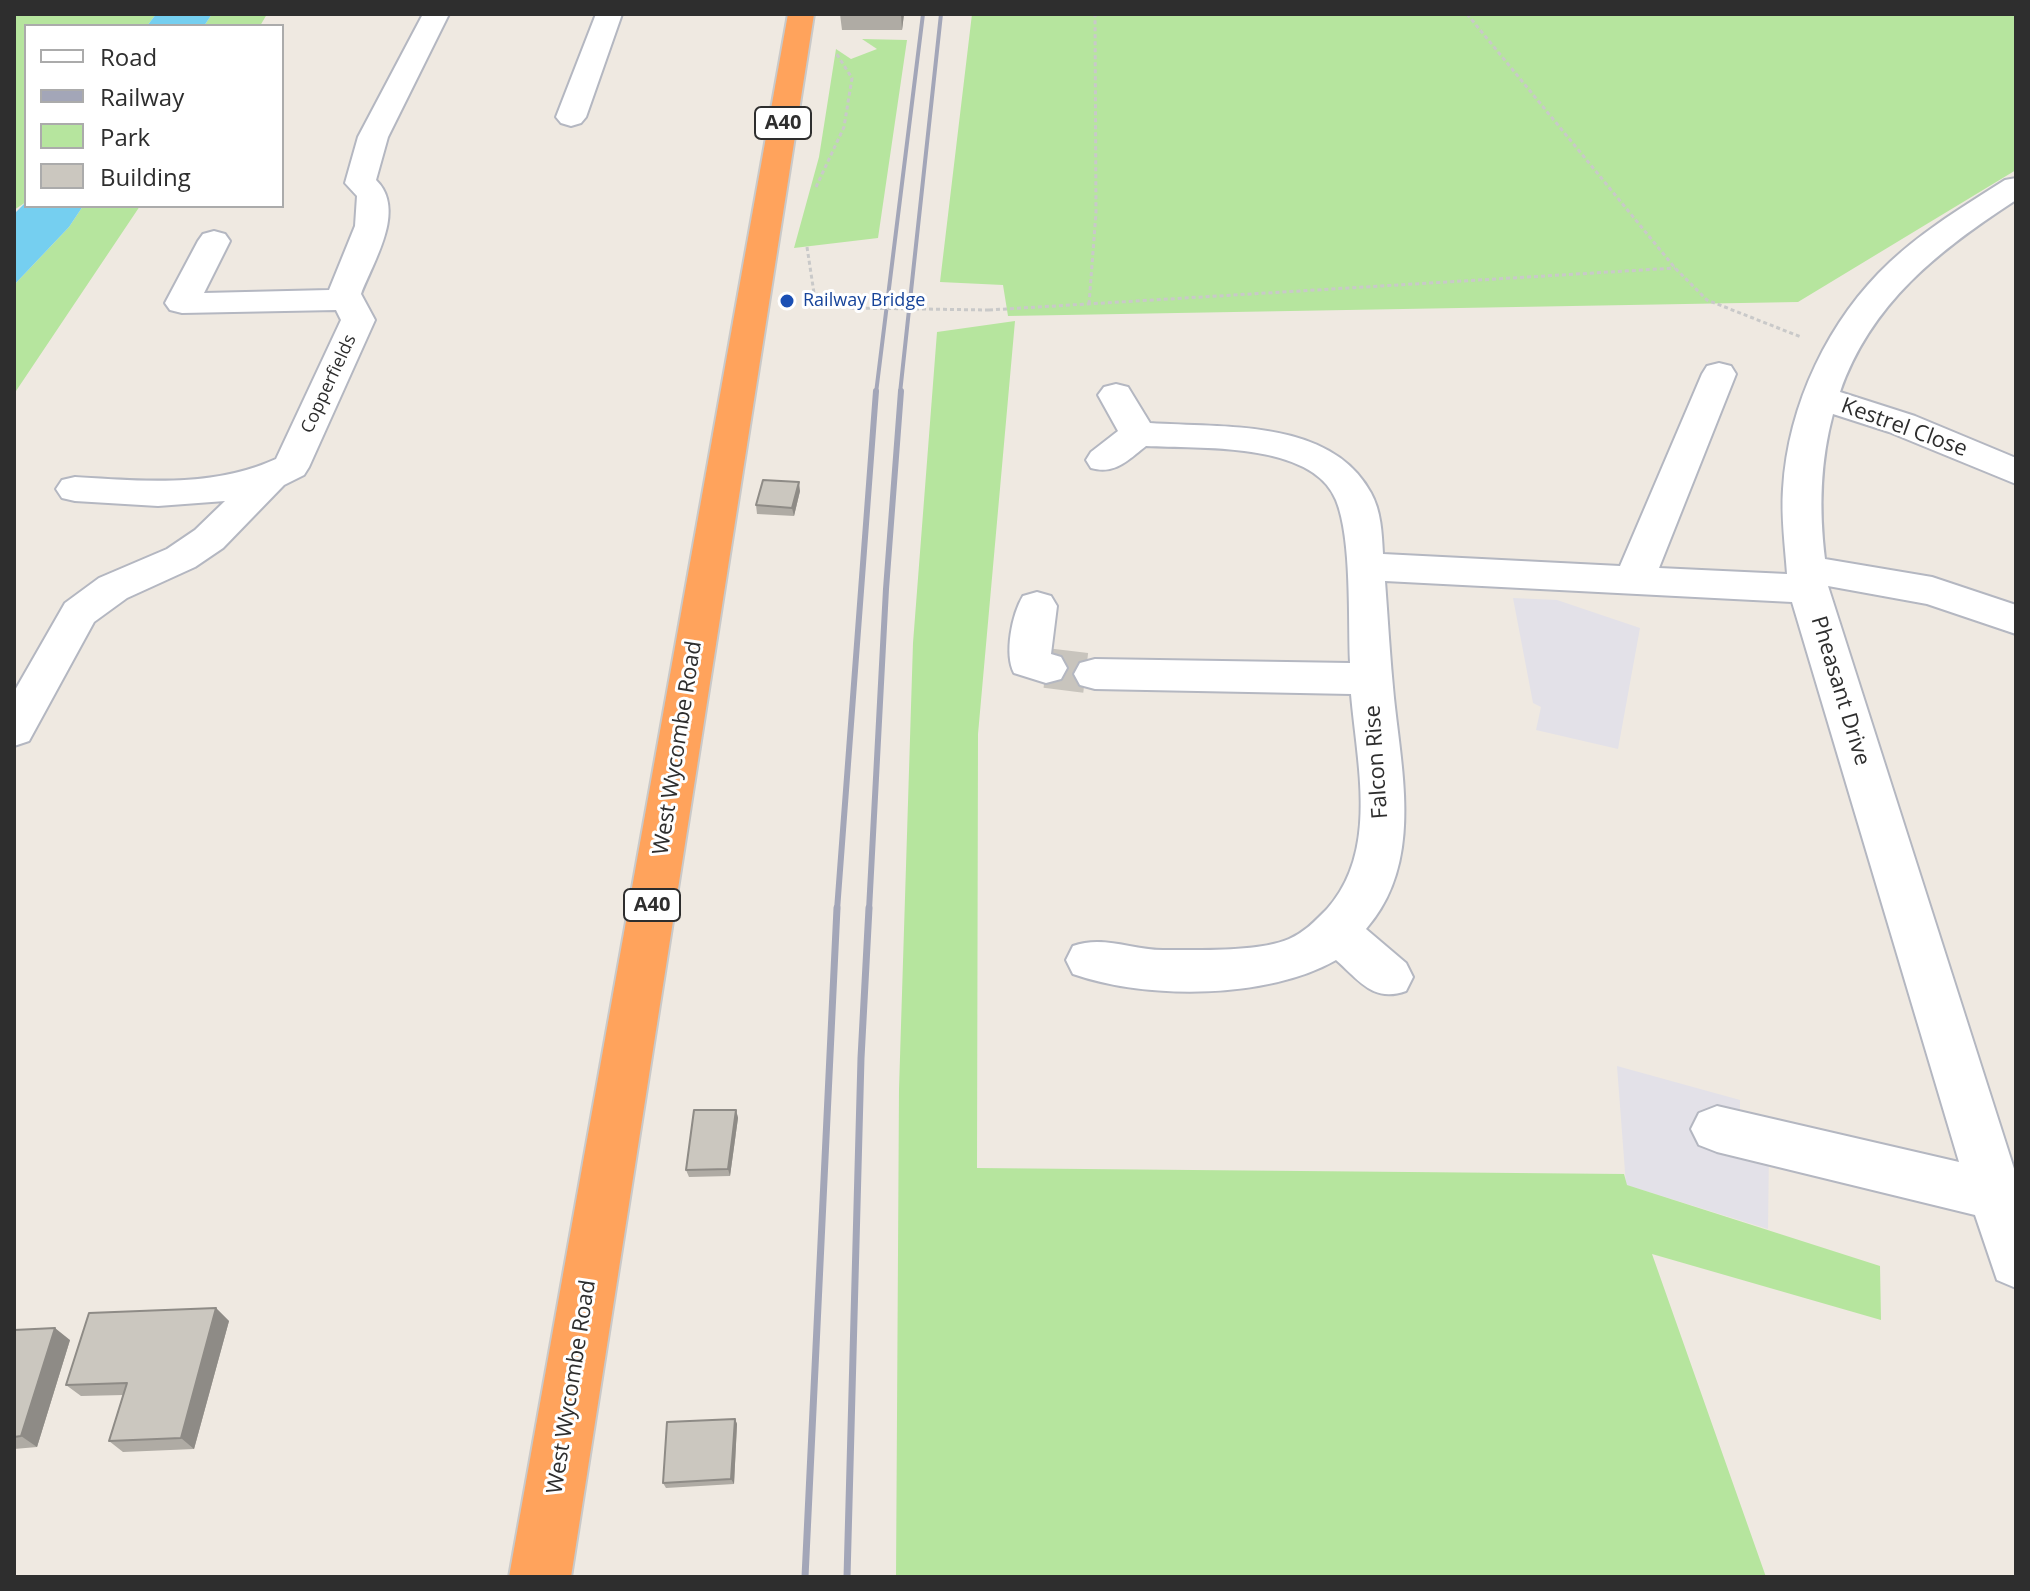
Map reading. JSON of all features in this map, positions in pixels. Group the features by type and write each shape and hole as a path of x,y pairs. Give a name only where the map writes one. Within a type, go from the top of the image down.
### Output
{"highway":[{"name":"West Wycombe Road","path":"540,1577 800,17"}],"street":[{"name":"Copperfields","path":"269,479 291,467 358,320 344,294 364,243 374,201 371,191 360,183 373,137 436,14"},
{"path":"571,117 609,14"},
{"name":"Pheasant Drive","path":"2007,201 1928,245 1895,273 1869,301 1838,351 1820,398 1808,436 1801,502 1807,579 2006,1198 2016,1262"},
{"path":"214,241 182,303 346,300"},
{"path":"1634,580 1719,374"},
{"path":"1104,460 1138,434 1116,395"},
{"name":"Kestrel Close","path":"1820,398 1902,424 2002,466"},
{"name":"Falcon Rise","path":"1090,960 1158,970 1240,968 1296,959 1326,942 1358,906 1376,868 1384,819 1361,518 1352,491 1327,466 1298,451 1261,441 1138,434"},
{"path":"75,489 161,496 269,479"},
{"path":"14,730 79,613 113,588 181,558 209,539 269,479"},
{"path":"1365,566 1634,580 1807,579 1932,591 2016,620"},
{"path":"1037,606 1029,662 1046,668"},
{"name":"Falcon Rise","path":"1095,674 1371,679"},
{"path":"1335,931 1389,977"},
{"path":"1717,1129 2006,1198"}],"path":[{"path":"1089,304 1096,213 1095,14"},
{"path":"1467,14 1675,268 1707,300 1838,351"},
{"path":"800,17 833,48 852,78 844,127 815,189"},
{"path":"805,233 814,293 852,308 989,310 1675,268"}],"shaded area":[{"path":"1513,598 1557,600 1640,628 1618,749 1536,730 1541,707 1533,703"},
{"path":"1617,1066 1740,1100 1740,1117 1769,1151 1768,1229 1626,1185"}],"green space":[{"path":"14,14 156,14 148,24 24,24 24,203 14,210"},
{"path":"212,14 267,14 261,24 205,24"},
{"path":"972,14 2016,14 2016,170 1798,302 1008,316 1003,285 940,282"},
{"path":"862,39 907,40 878,238 794,248 819,157 836,49 851,59 877,49"},
{"path":"82,208 139,208 14,394 14,285 69,227"},
{"path":"1015,321 978,734 977,1168 1624,1174 1627,1185 1880,1266 1881,1320 1652,1254 1766,1577 896,1577 899,1089 913,643 937,332"}],"water":[{"path":"156,14 212,14 205,24 148,24"},
{"path":"24,204 24,208 82,208 69,227 14,285 14,214"}],"building":[{"path":"763,480 799,482 792,508 756,505"},
{"path":"694,1110 736,1110 728,1169 686,1170"},
{"path":"216,1308 181,1438 109,1441 127,1383 66,1385 89,1313"},
{"path":"55,1328 21,1436 14,1437 14,1330"},
{"path":"735,1419 731,1479 663,1483 667,1422"}],"tunnel":[{"path":"1046,668 1095,674"}],"railway":[{"path":"876,393 923,14"},
{"path":"900,393 941,14"},
{"path":"837,910 876,391"},
{"path":"869,910 886,589 901,391"},
{"path":"805,1577 837,908"},
{"path":"847,1577 861,1058 869,908"}],"place":[{"name":"Railway Bridge","path":"787,301"}]}
